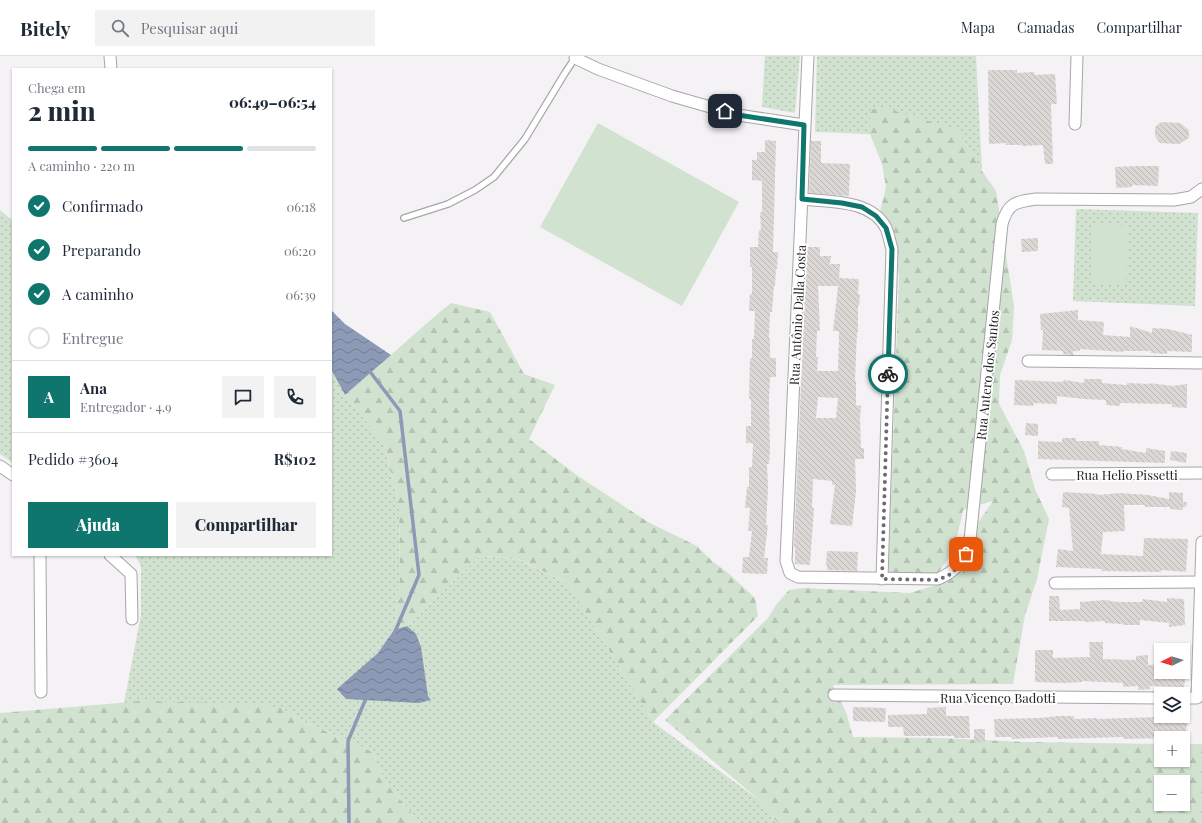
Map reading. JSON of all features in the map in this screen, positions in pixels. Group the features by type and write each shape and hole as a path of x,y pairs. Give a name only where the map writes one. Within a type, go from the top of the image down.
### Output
{"street":[{"path":"110,56 111,68"},
{"name":"Rua Antônio Dalla Costa","path":"790,573 786,562 808,56"},
{"path":"1075,124 1077,56"},
{"path":"576,57 598,69 672,96 738,115 804,125"},
{"name":"Rua Antero dos Santos","path":"790,573 798,577 938,580 951,574 966,554 970,540 1002,224 1006,213 1012,204 1036,199 1174,200 1191,197 1202,189"},
{"path":"802,199 842,203 862,207 876,216 886,228 892,249 882,579"},
{"path":"1028,361 1202,363"},
{"path":"0,466 12,474"},
{"name":"Rua Helio Pissetti","path":"1052,474 1202,473"},
{"path":"1190,698 1197,698 1202,542"},
{"path":"40,556 41,692"},
{"path":"111,556 131,574 132,619"},
{"path":"1055,583 1201,582"},
{"name":"Rua Vicenço Badotti","path":"834,696 1154,698"}],"lane":[{"path":"404,218 448,204 475,190 494,177 525,139 576,57"}],"green space":[{"path":"765,56 800,56 795,113 762,107"},
{"path":"817,56 976,56 982,171 957,130 870,110 870,134 815,132"},
{"path":"882,107 957,130 996,191 1014,306 1012,340 1000,375 999,404 1024,451 1035,489 1049,519 1037,579 1025,615 1013,684 833,685 846,712 853,737 1154,744 1154,767 1190,767 1190,744 1202,744 1202,823 778,823 759,800 665,720 768,618 776,605 789,590 803,588 910,593 940,584 963,572 977,524 993,501 963,510 954,551 937,574 888,581 899,274 888,231 879,216 886,187 882,164 870,134 870,110"},
{"path":"598,123 739,202 682,306 540,227"},
{"path":"1076,209 1198,213 1195,306 1073,301"},
{"path":"0,210 12,220 12,462 0,454"},
{"path":"1093,224 1128,226 1126,285 1091,283"},
{"path":"451,303 490,312 524,374 555,385 529,439 578,476 648,522 697,546 713,562 727,572 755,598 758,616 653,722 568,583 518,559 480,556 407,626 394,630 400,578 399,505 384,443 345,395"},
{"path":"332,371 345,395 384,443 399,505 400,578 394,630 407,626 480,556 517,559 568,583 653,722 759,800 778,823 420,823 387,784 378,767 373,752 302,721 281,708 124,703 141,615 141,566 136,556 332,556"},
{"path":"142,701 258,704 281,708 302,721 373,752 378,767 387,784 420,823 0,823 0,713"}],"water":[{"path":"332,311 345,324 391,355 345,395 332,371"},
{"path":"407,626 416,634 421,647 428,696 431,700 419,703 346,699 337,689 378,653 394,630"}],"building":[{"path":"988,70 1017,70 1017,73 1034,72 1035,75 1055,74 1057,104 1051,104 1053,164 1045,164 1043,145 1022,146 1006,145 1006,143 989,144"},
{"path":"1161,122 1180,123 1189,130 1189,138 1179,144 1160,143 1155,136 1155,127"},
{"path":"765,140 776,141 773,252 778,252 772,312 770,312 769,339 770,358 776,358 776,377 770,377 770,450 769,464 767,464 768,488 766,525 768,525 764,558 768,558 767,574 742,573 743,557 749,557 752,531 748,531 750,508 745,508 747,487 749,487 749,467 752,467 753,443 746,443 746,426 751,426 751,399 749,399 750,358 752,358 752,339 754,339 755,311 749,311 750,294 752,294 750,247 758,247 759,230 761,230 760,212 762,212 762,181 752,180 752,160 757,160 757,152 765,152"},
{"path":"811,141 821,141 821,163 850,164 849,196 809,193"},
{"path":"1159,166 1158,186 1132,185 1132,187 1116,188 1115,167"},
{"path":"1038,238 1038,251 1022,252 1021,239"},
{"path":"807,247 820,247 820,256 831,256 830,264 840,264 839,278 859,279 858,294 860,294 858,306 855,381 856,405 861,406 861,448 864,448 864,459 855,459 856,492 852,526 830,524 835,485 832,485 832,481 813,479 812,508 814,508 810,565 795,564 794,547","holes":["818,286 838,286 833,331 839,331 838,371 817,371 817,331 820,331","818,397 838,398 836,418 816,418"]},
{"path":"1078,310 1078,320 1104,322 1103,335 1130,337 1130,326 1152,333 1152,328 1169,329 1192,335 1192,352 1167,351 1167,354 1151,353 1151,351 1123,352 1080,349 1080,351 1073,351 1073,355 1063,354 1063,351 1042,350 1043,330 1041,330 1040,314"},
{"path":"1084,379 1102,379 1102,383 1127,385 1127,383 1150,384 1149,383 1172,386 1187,384 1187,408 1172,407 1172,404 1120,403 1120,406 1106,405 1106,400 1057,396 1057,404 1034,403 1033,406 1014,405 1015,380 1063,382 1064,380 1084,383"},
{"path":"1026,423 1038,424 1038,436 1025,435"},
{"path":"1062,438 1076,438 1076,441 1099,441 1099,445 1122,447 1122,449 1146,453 1146,448 1165,451 1165,463 1038,459 1038,441 1062,442"},
{"path":"1171,451 1187,453 1186,463 1170,460"},
{"path":"1063,492 1098,495 1120,493 1148,495 1169,499 1169,492 1183,493 1183,502 1187,502 1186,507 1183,507 1183,510 1170,509 1170,507 1124,505 1125,531 1103,532 1101,554 1143,556 1144,538 1188,539 1186,572 1161,570 1161,572 1102,571 1102,569 1056,567 1058,549 1073,551 1069,508 1062,507"},
{"path":"827,551 858,552 857,571 827,570"},
{"path":"1049,596 1059,596 1060,610 1080,609 1080,602 1105,600 1117,602 1142,602 1143,599 1167,602 1167,598 1184,599 1185,625 1169,627 1169,623 1140,620 1140,625 1105,623 1105,621 1049,621"},
{"path":"1089,642 1103,642 1103,659 1136,660 1136,656 1148,655 1148,665 1154,664 1154,679 1185,679 1184,687 1150,686 1150,689 1138,690 1138,686 1123,687 1123,683 1082,681 1064,683 1035,682 1035,650 1053,650 1053,658 1090,657"},
{"path":"853,707 886,708 885,722 853,721"},
{"path":"946,707 946,716 969,716 970,738 954,738 954,736 904,736 903,727 888,727 888,715 927,714 927,708"},
{"path":"1058,716 1074,716 1074,719 1154,717 1154,723 1187,723 1186,731 1154,731 1154,738 1124,739 1123,737 1058,739 1058,737 1012,739 1012,737 995,737 994,719"},
{"path":"974,729 985,729 985,742 974,743"}],"waterway":[{"path":"368,369 400,411 419,575 394,634"},
{"path":"349,823 348,741 367,696"}],"way so far":[{"path":"888,374 882,579 938,580 951,574 966,554"}],"route":[{"path":"725,111 738,115 804,125 802,199 842,203 862,207 876,216 886,228 892,249 888,374"}]}
